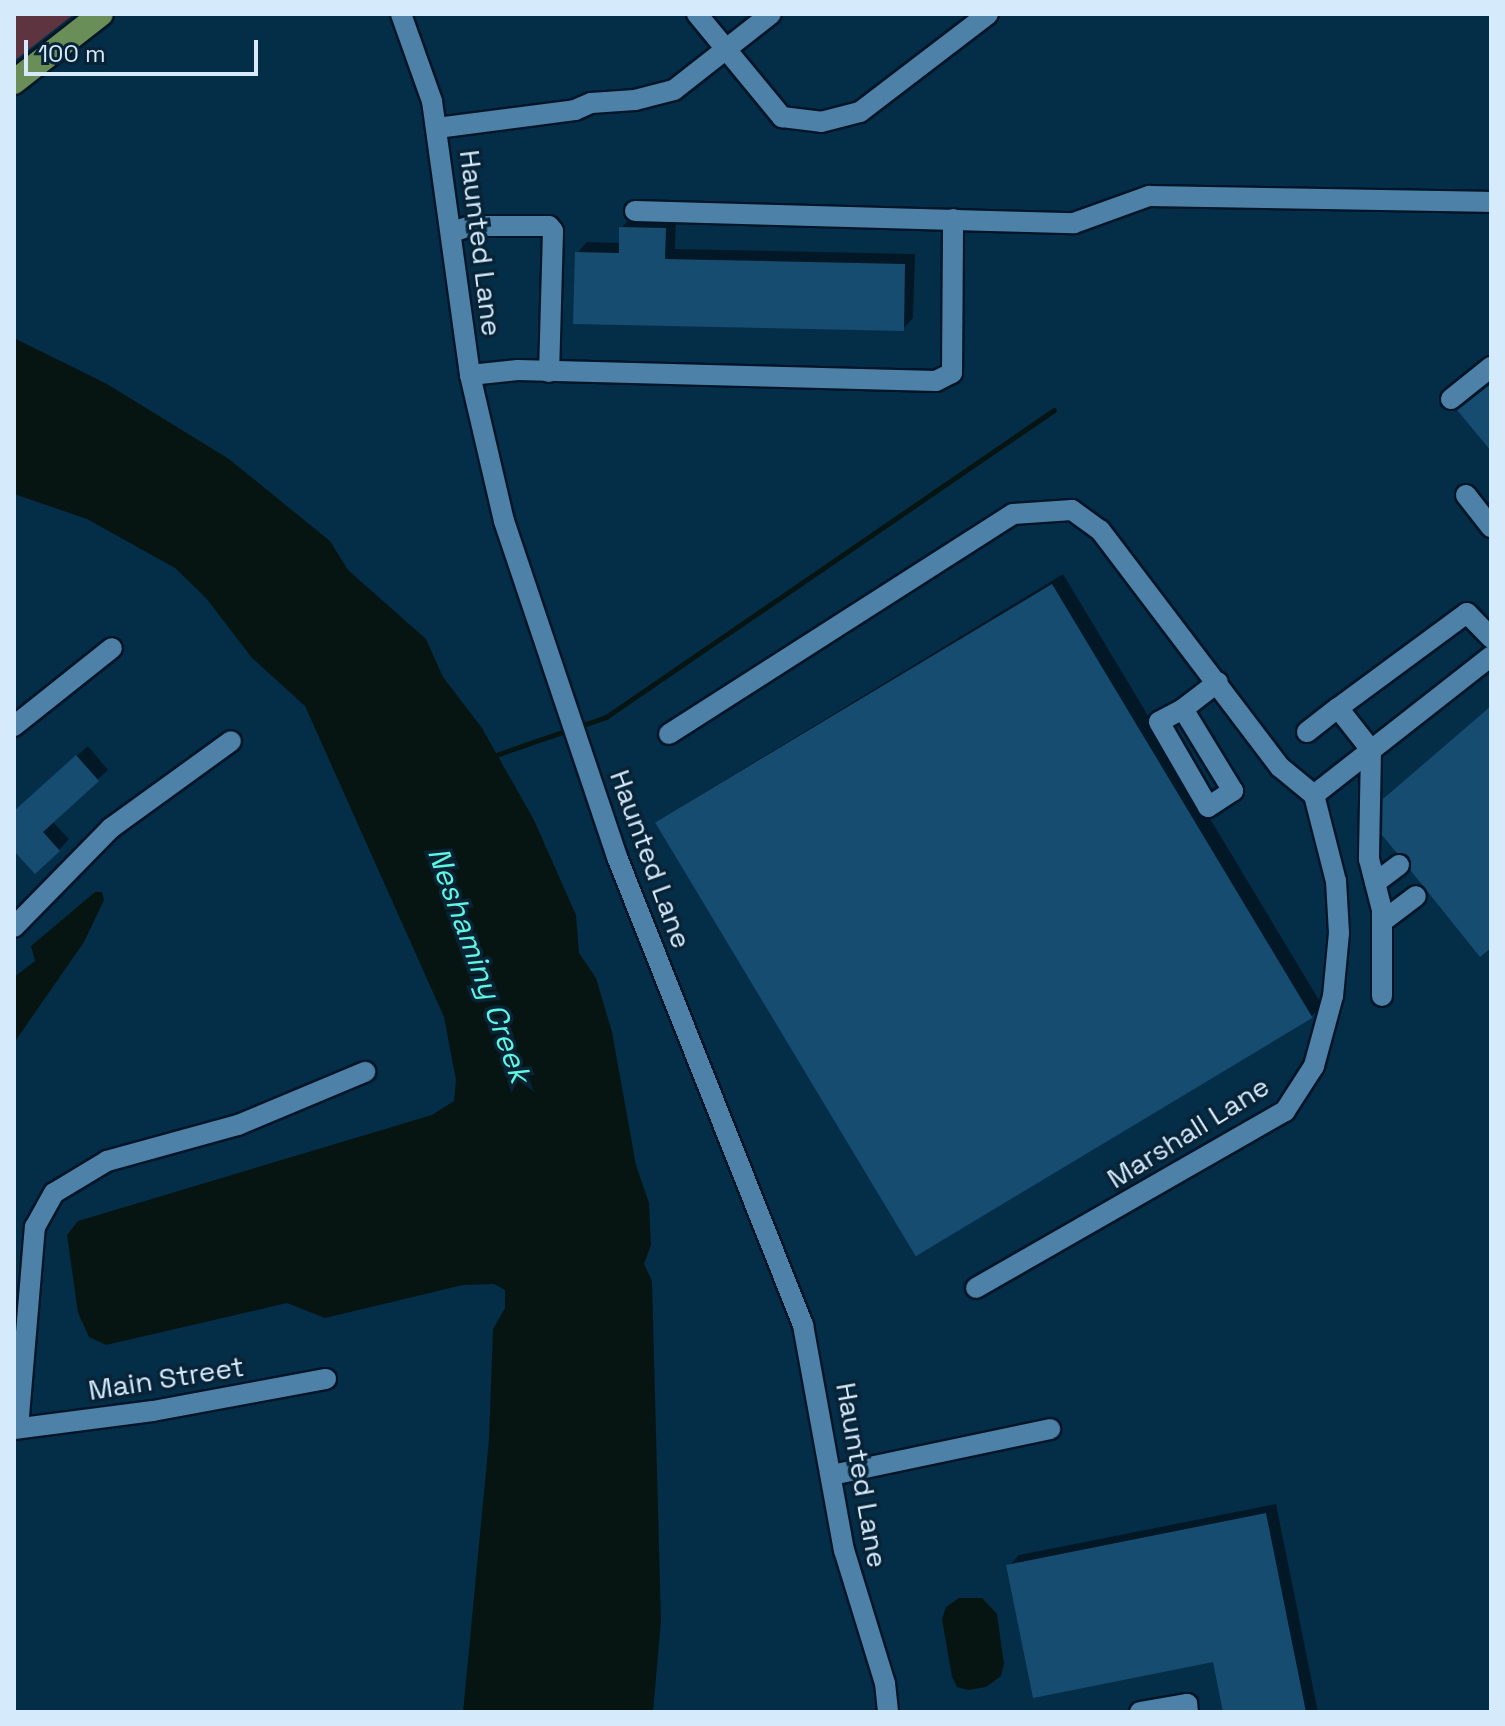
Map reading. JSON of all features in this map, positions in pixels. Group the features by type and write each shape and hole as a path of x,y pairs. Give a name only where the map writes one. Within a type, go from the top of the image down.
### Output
{"main road":[{"path":"14,82 101,14"}],"street":[{"name":"Haunted Lane","path":"401,14 436,123 470,375 504,521 617,857 803,1325 844,1550 885,1683 888,1712"},
{"path":"697,14 782,117 821,122 860,112 988,14"},
{"path":"436,123 579,97 591,103 635,100 674,90 771,14"},
{"path":"635,211 1074,223 1149,196 1491,202"},
{"path":"470,375 549,372 936,381 952,373 953,219"},
{"path":"452,232 471,226 549,226 553,231 549,372"},
{"path":"1451,399 1491,367"},
{"path":"1466,495 1491,527"},
{"path":"669,734 1026,510 1072,510 1085,517 1218,682 1280,767 1314,795 1491,656"},
{"path":"1307,732 1467,613 1491,638"},
{"path":"14,726 112,648"},
{"path":"1183,709 1233,791 1208,807 1159,722 1183,709 1218,682"},
{"path":"1338,708 1371,750 1367,818 1383,921 1382,996"},
{"path":"14,927 111,828 231,741"},
{"name":"Marshall Lane","path":"976,1288 1285,1111 1314,1066 1333,996 1339,933 1336,881 1314,795"},
{"path":"1375,883 1399,865"},
{"path":"1383,921 1416,896"},
{"path":"16,1429 35,1227 54,1193 107,1161 238,1125 365,1072"},
{"name":"Main Street","path":"16,1429 153,1411 326,1379"},
{"path":"832,1475 1050,1429"},
{"path":"1140,1712 1187,1704 1188,1712"}],"shaded area":[{"path":"14,14 74,14 14,61"}],"water":[{"name":"Neshaminy Creek","path":"14,338 107,384 229,459 330,541 348,570 426,639 443,677 482,728 534,820 576,915 579,953 596,978 612,1032 636,1165 649,1203 651,1245 644,1264 652,1281 661,1621 653,1712 463,1712 489,1439 493,1329 505,1308 505,1290 494,1284 463,1285 325,1318 287,1303 106,1345 89,1337 78,1313 67,1235 78,1221 432,1115 454,1101 456,1080 444,1017 305,706 252,658 206,598 175,568 87,519 14,494"},
{"path":"95,892 102,892 104,900 84,942 14,1043 14,977 35,961 31,946"},
{"path":"959,1598 982,1598 997,1614 1004,1664 1001,1676 986,1687 968,1690 957,1687 952,1677 942,1619 946,1607"}],"building":[{"path":"619,227 666,228 665,259 905,264 904,331 573,324 575,252 619,253"},
{"path":"1491,384 1491,451 1457,410"},
{"path":"1052,584 1313,1018 916,1256 655,822"},
{"path":"1491,706 1491,948 1480,957 1411,871 1409,857 1396,852 1382,835 1383,799"},
{"path":"76,755 99,781 43,832 60,851 35,874 14,851 14,811"},
{"path":"1266,1513 1306,1712 1223,1712 1213,1662 1033,1698 1006,1565"}],"waterway":[{"path":"580,726 606,717 1054,410"},
{"path":"493,756 571,729"}]}
